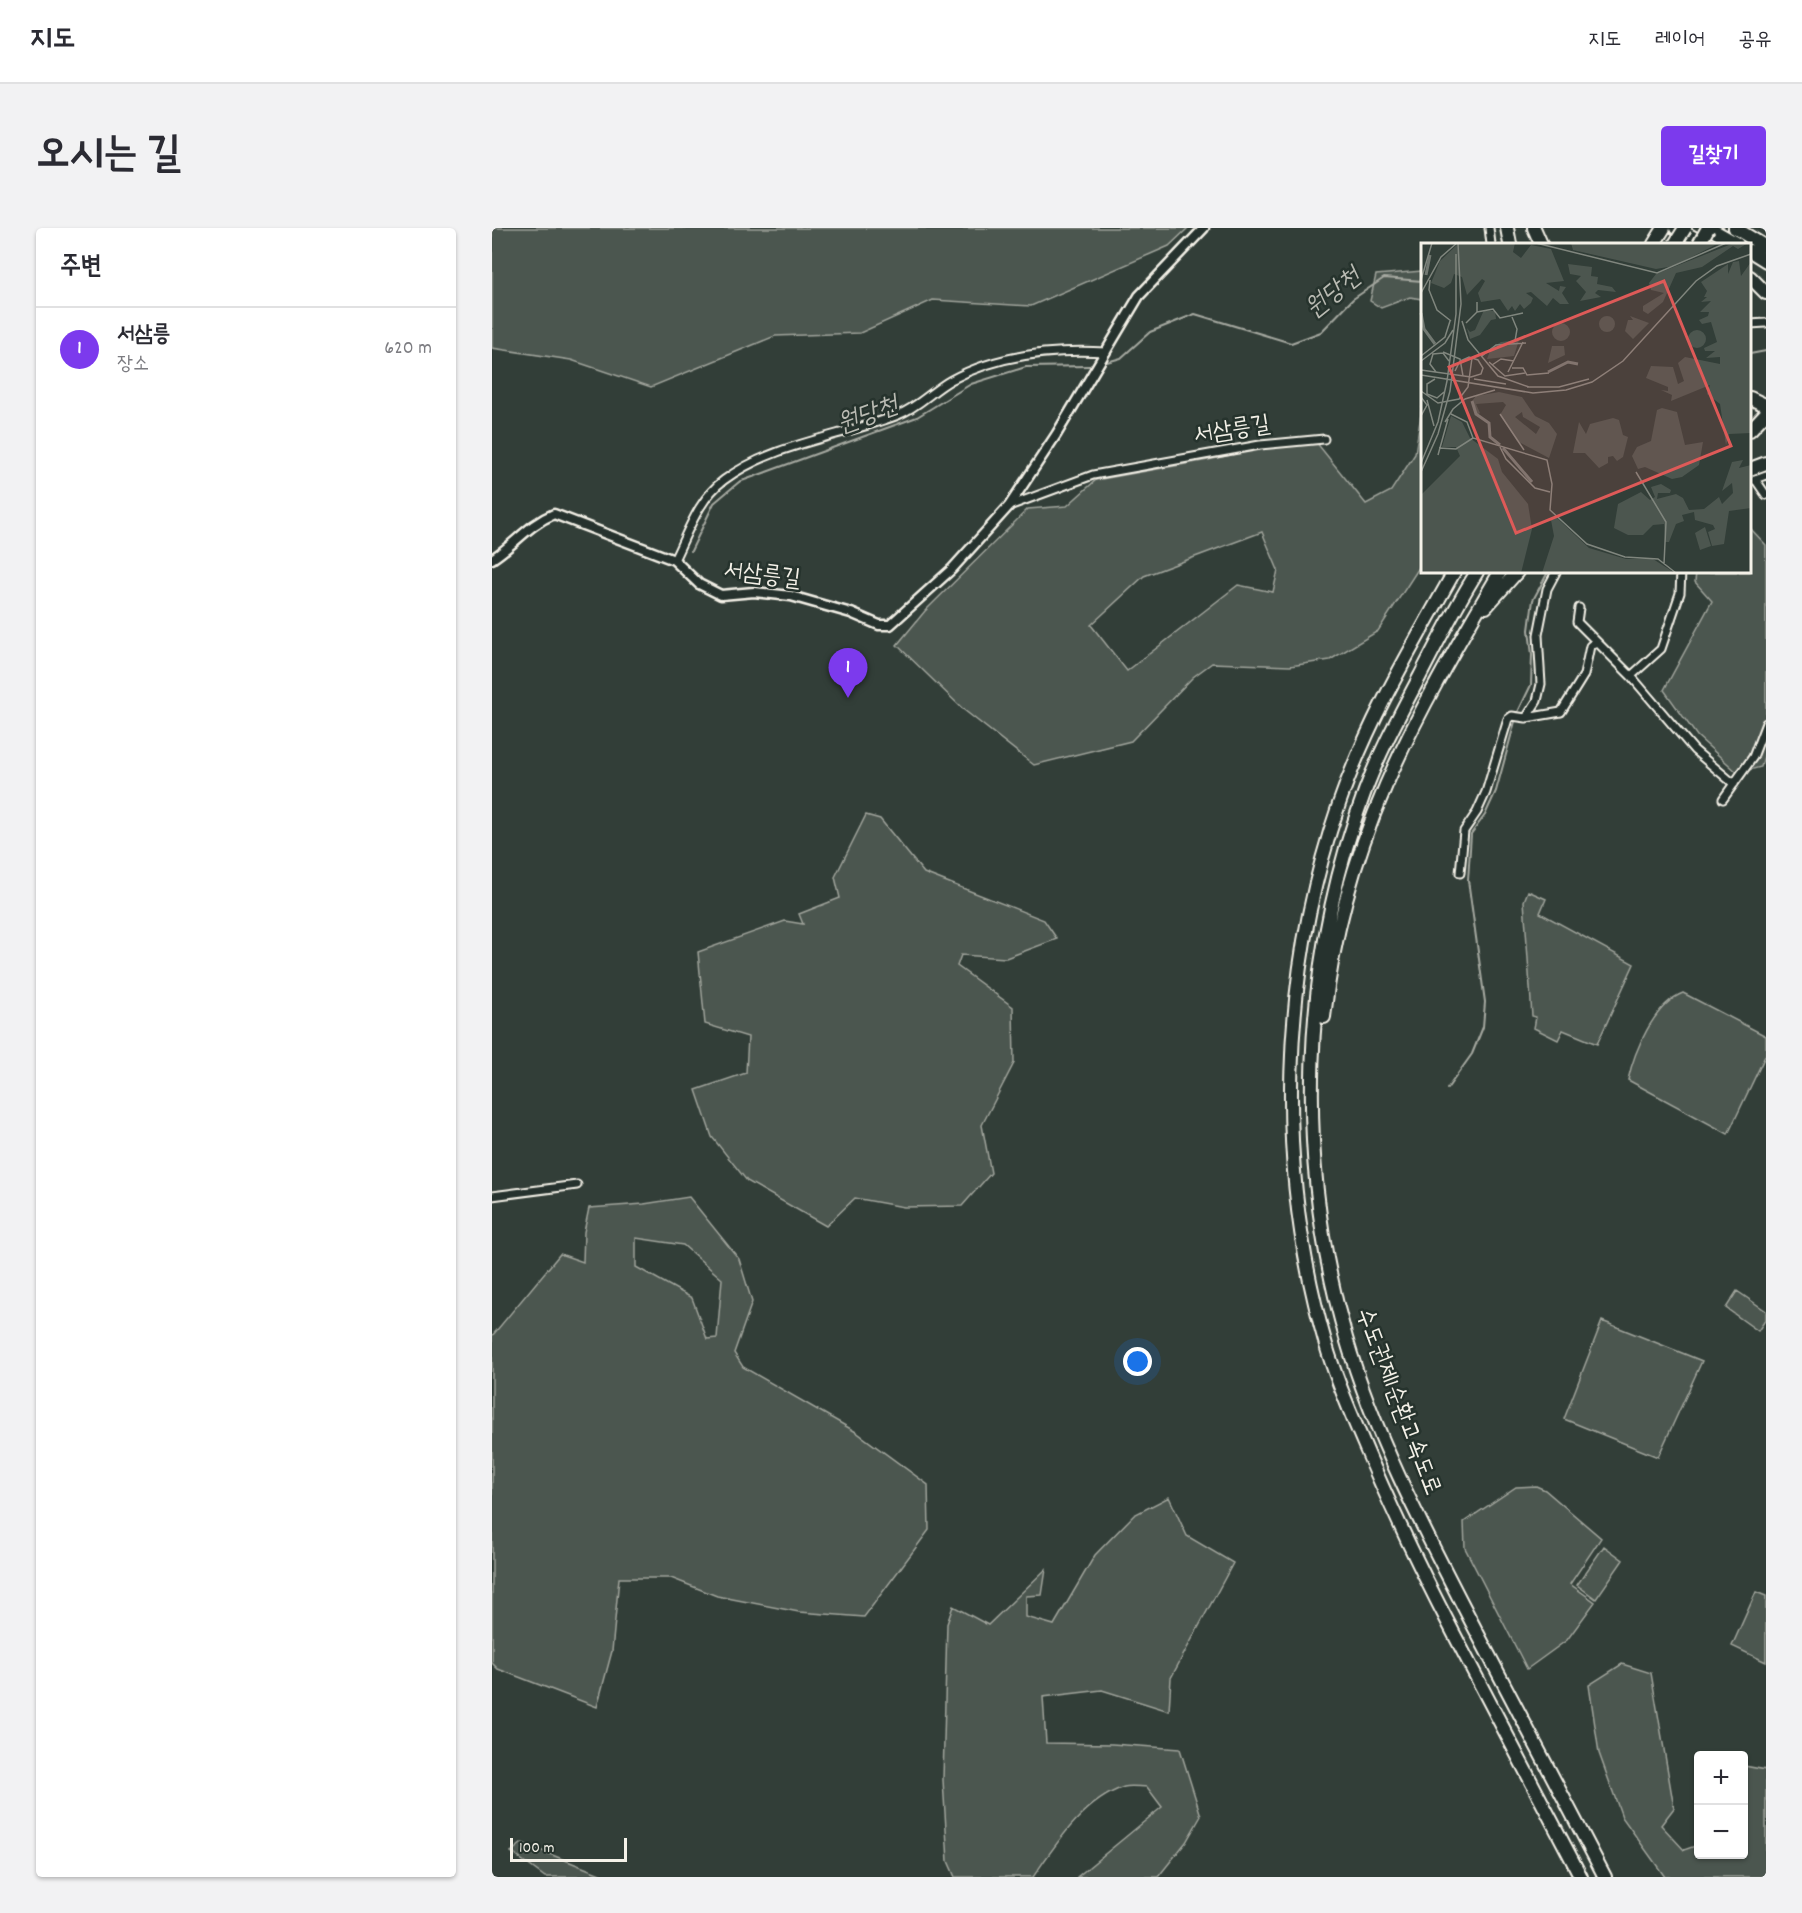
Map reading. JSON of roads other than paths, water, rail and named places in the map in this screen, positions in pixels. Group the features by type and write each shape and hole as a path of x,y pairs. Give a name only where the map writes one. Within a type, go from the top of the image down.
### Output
{"highway":[{"path":"1507,228 1510,243"},
{"path":"1534,228 1541,243"},
{"path":"1655,243 1664,228"},
{"path":"1676,228 1703,243"},
{"path":"1676,243 1685,228"},
{"path":"1700,243 1709,228 1735,243"},
{"path":"1735,228 1766,247"},
{"path":"1751,253 1766,261"},
{"path":"1751,279 1766,294"},
{"path":"1751,399 1765,409 1751,427"},
{"path":"1751,477 1766,463"},
{"path":"1397,674 1446,573"},
{"name":"수도권제1순환고속도로","path":"1453,573 1374,717 1339,804 1304,943 1294,1026 1290,1132 1298,1204 1326,1345 1373,1467 1416,1563 1581,1877"},
{"name":"수도권제1순환고속도로","path":"1476,573 1394,726 1365,791 1345,857 1322,958 1313,1062 1314,1132 1326,1247 1333,1281 1346,1339 1378,1425 1435,1551 1605,1877"},
{"path":"1314,1132 1327,997 1342,906 1375,808 1424,701 1499,573"},
{"path":"1424,701 1481,613 1516,573"}],"street":[{"name":"서삼릉길","path":"492,559 513,545 530,526 554,514 674,560 699,584 721,595 754,592 791,596 851,613 879,625 890,625 952,569 1008,506 1139,296 1204,228"},
{"path":"1489,228 1491,243"},
{"path":"1751,324 1766,322"},
{"path":"674,560 708,497 722,481 739,470 796,445 899,414 951,380 1004,359 1079,351 1106,352"},
{"name":"서삼릉길","path":"1008,506 1093,475 1260,444 1324,439"},
{"path":"1766,474 1751,477 1766,495"},
{"path":"1524,718 1537,701 1541,684 1538,635 1547,589 1555,573"},
{"path":"1631,676 1661,649 1680,593 1681,573"},
{"path":"1579,608 1577,622 1631,676 1694,750 1734,784"},
{"path":"1460,873 1464,831 1477,812 1502,734 1512,716 1524,718 1561,712 1584,675 1590,646 1595,642"},
{"path":"1723,799 1753,757 1763,738 1766,723"},
{"path":"492,1196 577,1185"}],"waterway":[{"name":"원당천","path":"1107,362 1121,358 1150,332 1195,314 1291,343 1321,332 1353,299 1384,278 1421,281"},
{"name":"원당천","path":"1751,354 1766,351"},
{"name":"원당천","path":"691,551 714,503 739,482 917,417 971,384 1026,367 1090,366"},
{"path":"1447,1089 1472,1054 1483,1027 1485,1002 1468,880 1471,834 1485,815 1496,791 1517,714 1531,685 1532,655 1529,630 1533,600 1547,573"}],"place":[{"name":"서삼릉","path":"848,698"}]}
